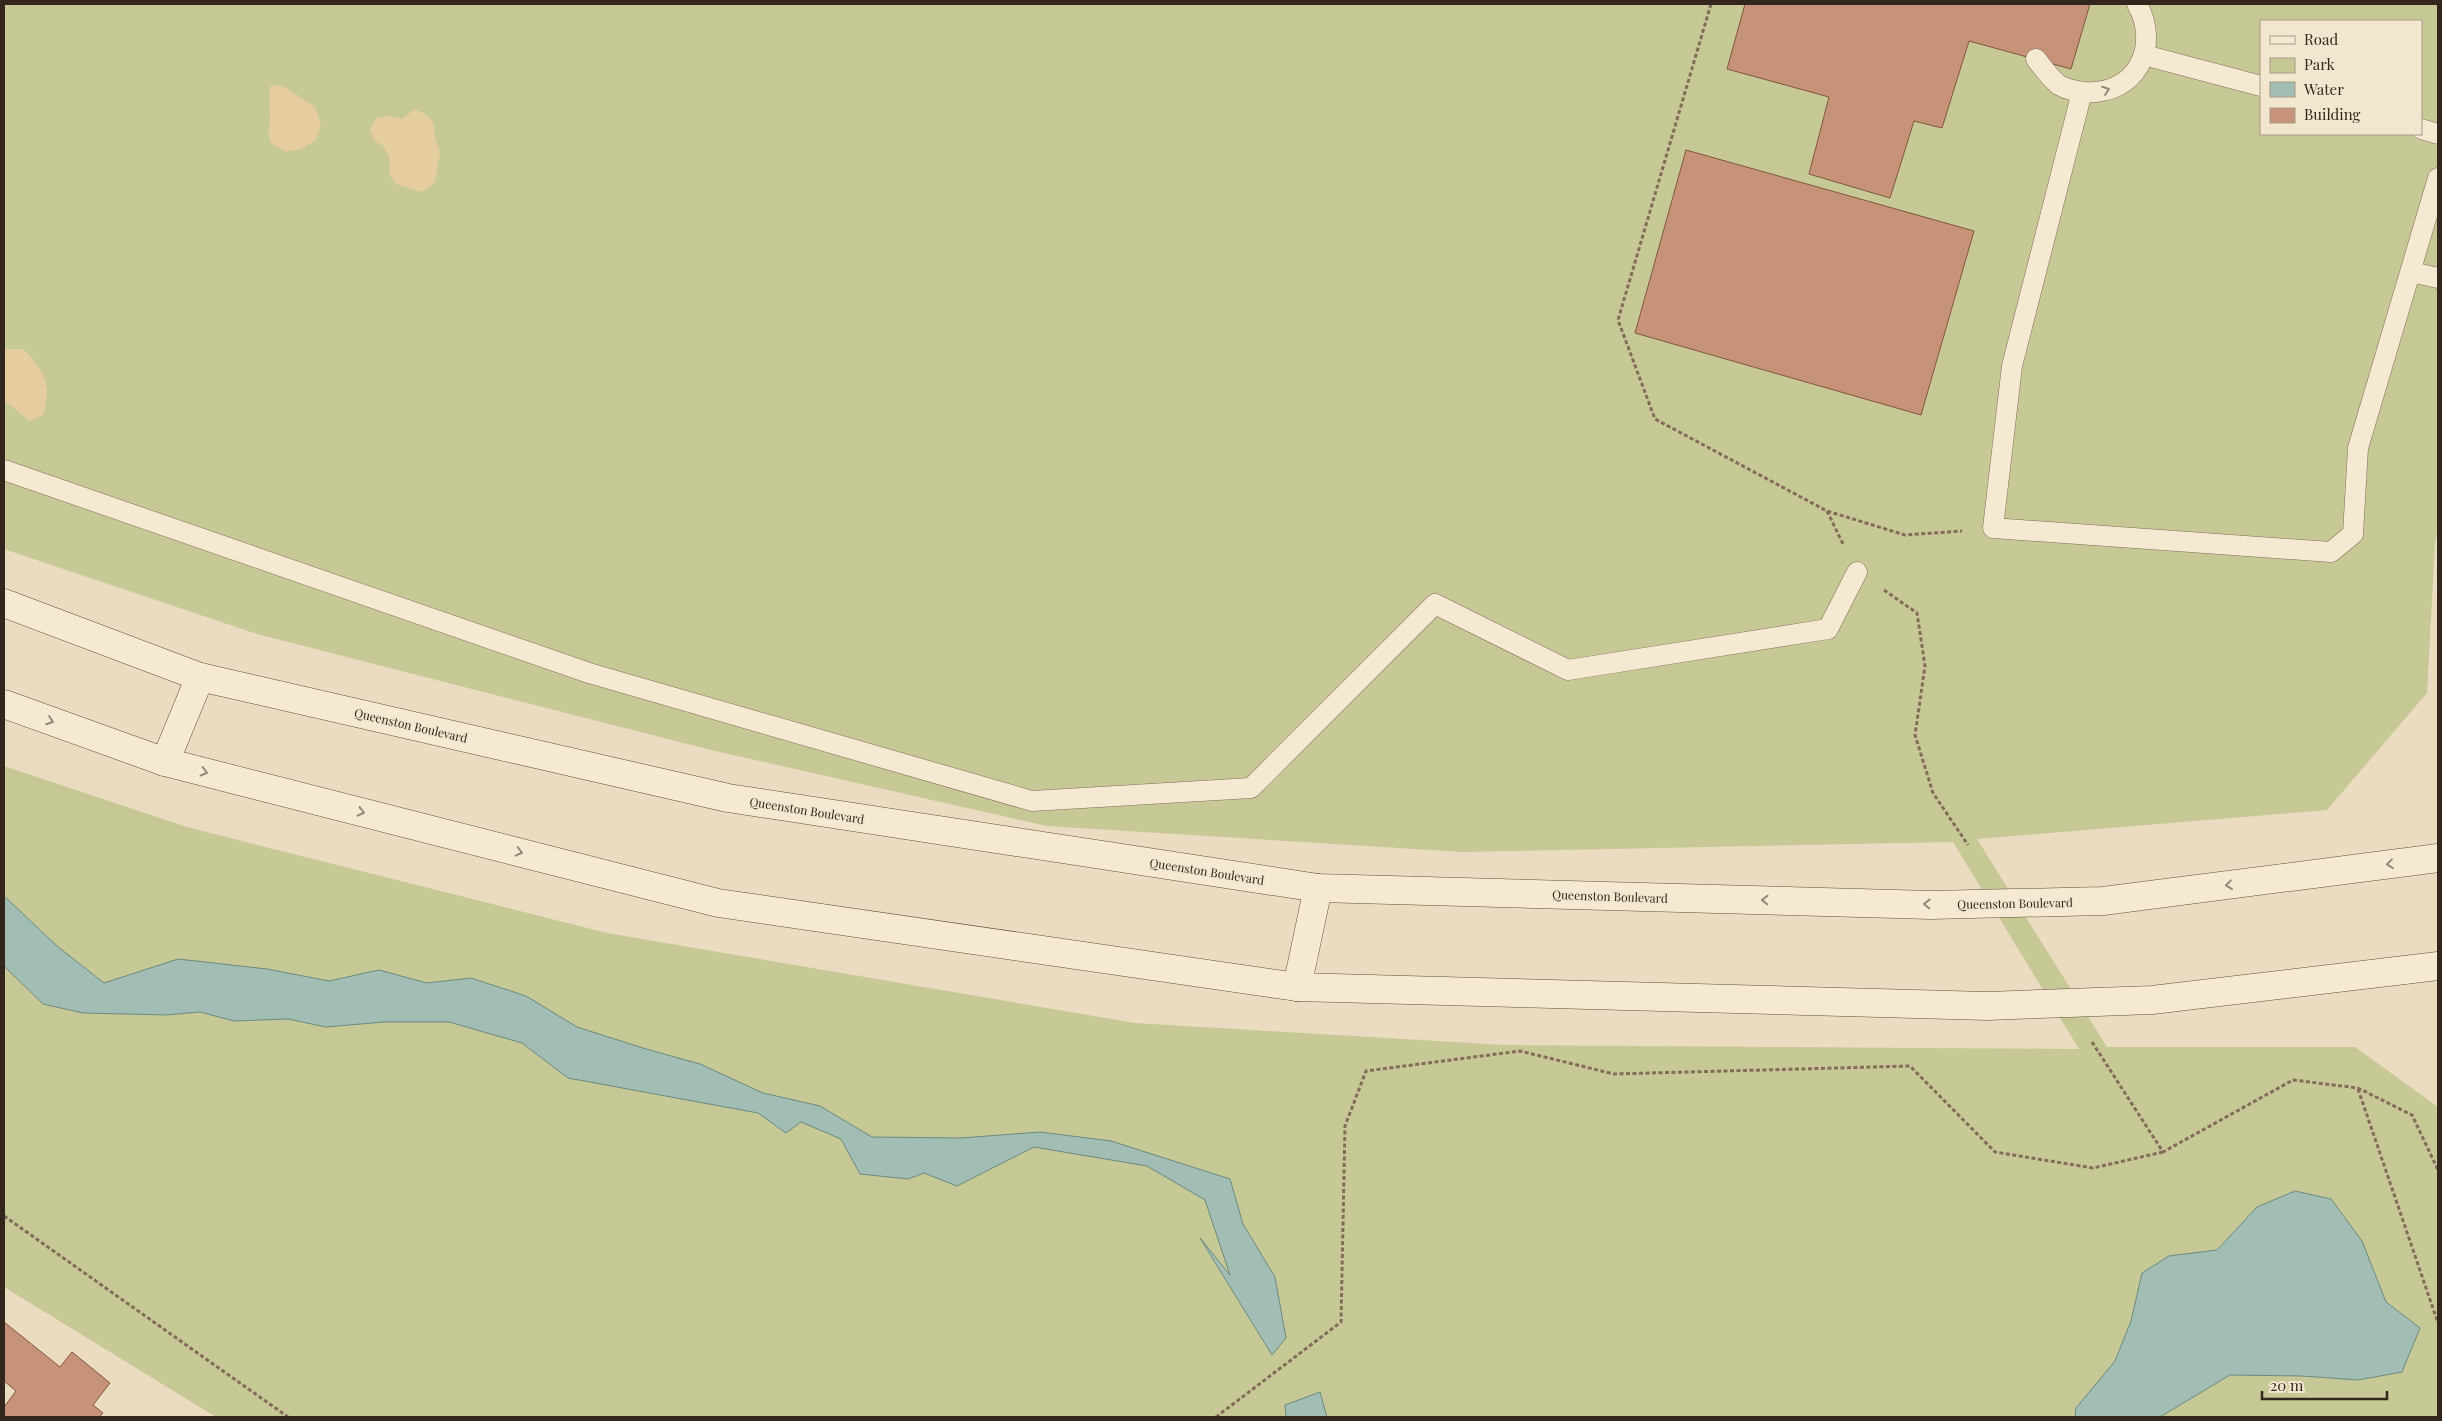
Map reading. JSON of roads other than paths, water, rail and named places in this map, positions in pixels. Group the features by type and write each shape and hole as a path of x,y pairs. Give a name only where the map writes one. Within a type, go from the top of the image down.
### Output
{"main road":[{"name":"Queenston Boulevard","path":"4,603 200,677 728,798 1318,888 1931,905 2103,901 2438,858"},
{"path":"165,762 200,677"},
{"path":"4,704 165,762 718,904 1296,987 1987,1006 2152,1000 2438,966"},
{"path":"1296,987 1318,888"}],"lane":[{"path":"2036,59 2059,85 2072,91 2100,93 2124,83 2138,68 2144,55 2148,36 2144,17 2137,4"},
{"path":"2144,55 2260,86"},
{"path":"2082,92 2012,366 1993,528 2330,552 2353,534 2358,448 2438,178"},
{"path":"2422,129 2438,134"},
{"path":"2410,272 2438,278"},
{"path":"4,470 589,674 1032,801 1251,788 1435,604 1568,670 1828,629 1858,572"}],"water":[{"path":"4,896 57,946 104,983 178,959 267,969 329,981 379,970 427,983 471,978 526,996 577,1027 700,1064 763,1093 820,1106 872,1137 961,1138 1040,1132 1111,1141 1230,1179 1243,1224 1275,1277 1286,1338 1272,1355 1200,1238 1230,1275 1205,1200 1147,1166 1034,1147 957,1186 924,1173 908,1179 860,1174 841,1139 801,1122 786,1133 758,1113 568,1078 522,1043 449,1022 384,1022 326,1027 288,1019 234,1021 200,1012 167,1015 83,1013 43,1004 4,966"},
{"path":"2295,1191 2331,1199 2362,1241 2386,1302 2420,1328 2402,1372 2358,1380 2302,1376 2230,1375 2160,1417 2075,1417 2076,1408 2115,1361 2131,1321 2142,1273 2169,1256 2217,1250 2257,1207"},
{"path":"1320,1392 1327,1417 1286,1417 1285,1405"}]}
